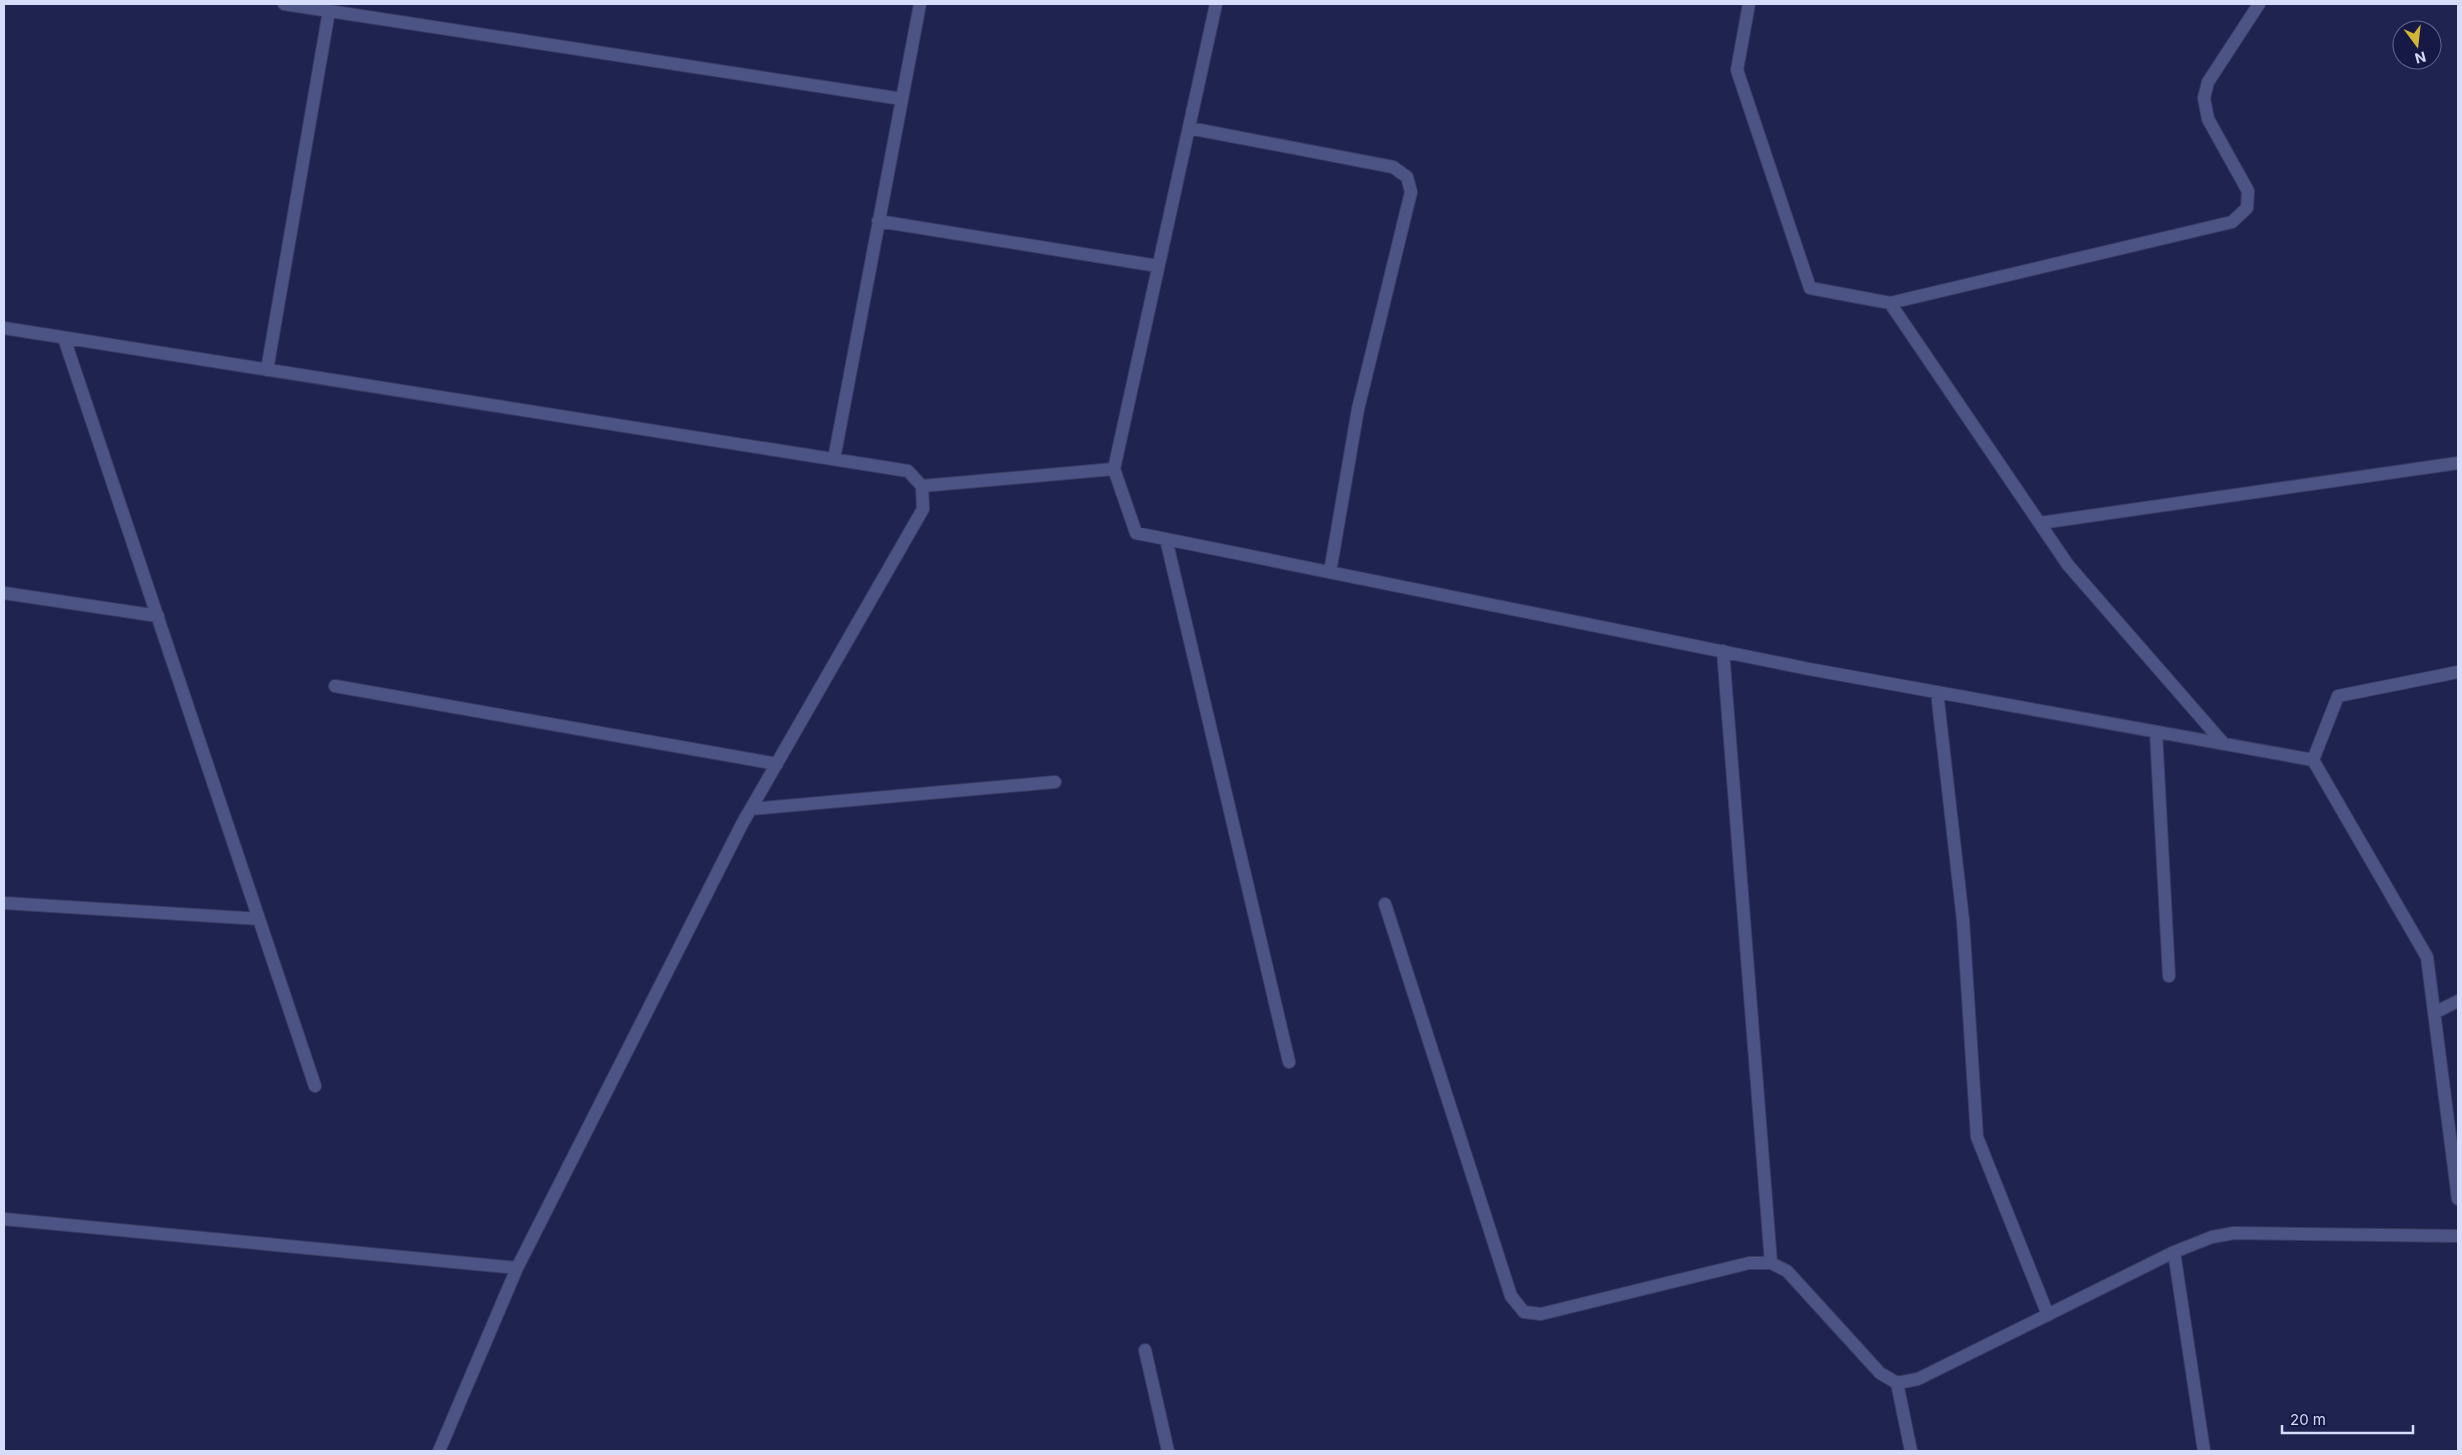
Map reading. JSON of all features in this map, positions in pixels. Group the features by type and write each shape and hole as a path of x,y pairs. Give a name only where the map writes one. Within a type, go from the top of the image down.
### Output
{"street":[{"path":"284,4 902,99"},
{"path":"834,459 920,4"},
{"path":"1216,4 1114,469 1136,533 1723,651 2313,760 2426,957 2458,1199"},
{"path":"1749,4 1737,70 1810,288 1890,303 2232,222 2246,208 2248,191 2208,119 2204,98 2208,82 2259,4"},
{"path":"268,370 329,11"},
{"path":"1189,128 1393,167 1407,177 1411,192 1358,409 1330,572"},
{"path":"878,221 1158,266"},
{"path":"1890,303 2068,564 2224,744"},
{"path":"4,328 908,471 922,486 923,509 751,809 517,1268 439,1451"},
{"path":"64,338 316,1086"},
{"path":"2040,523 2458,463"},
{"path":"922,486 1114,469"},
{"path":"1166,539 1290,1062"},
{"path":"4,593 158,616"},
{"path":"1723,651 1771,1262"},
{"path":"2313,760 2338,696 2458,672"},
{"path":"334,686 777,764"},
{"path":"1937,692 1963,920 1977,1137 2048,1315"},
{"path":"2156,732 2169,976"},
{"path":"751,809 1055,782"},
{"path":"4,903 259,919"},
{"path":"1385,904 1511,1296 1524,1312 1541,1314 1750,1263 1771,1262 1787,1271 1880,1373 1897,1383 1918,1379 2174,1252 2212,1237 2234,1233 2458,1236"},
{"path":"2434,1013 2458,1001"},
{"path":"4,1219 517,1268"},
{"path":"2174,1252 2204,1451"},
{"path":"1145,1350 1168,1451"},
{"path":"1897,1383 1911,1451"}]}
